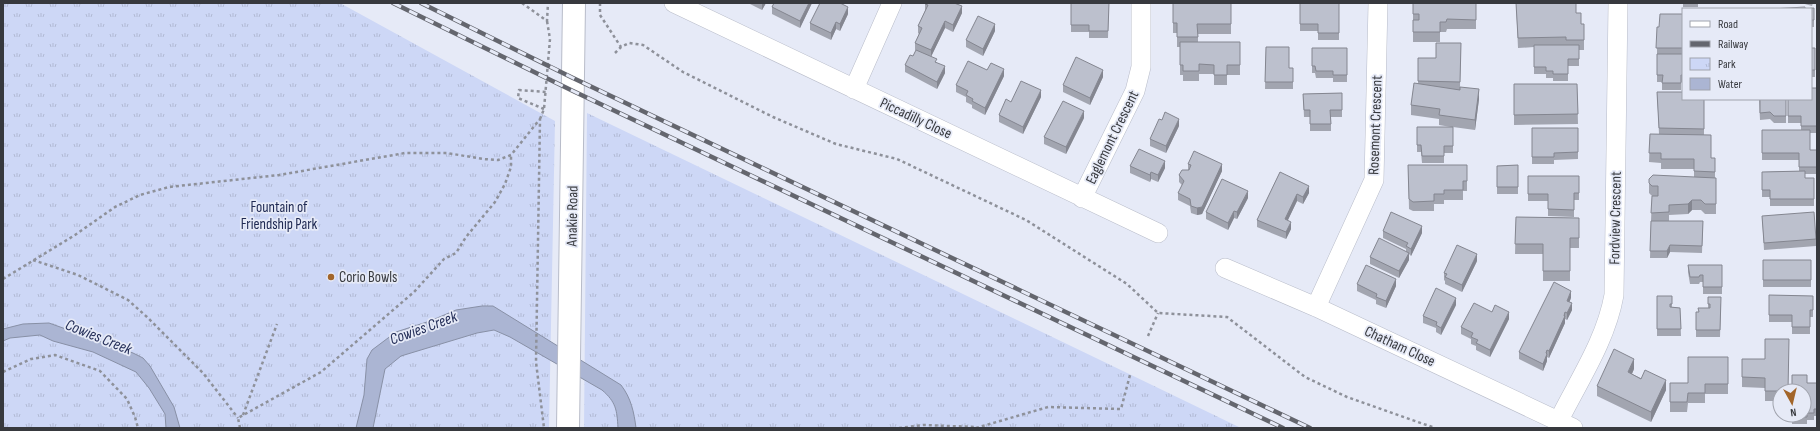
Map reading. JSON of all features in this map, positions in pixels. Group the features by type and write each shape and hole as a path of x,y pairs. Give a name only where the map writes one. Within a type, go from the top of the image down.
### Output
{"main road":[{"name":"Anakie Road","path":"568,418 571,332 574,3"}],"street":[{"name":"Piccadilly Close","path":"674,3 1158,233"},
{"path":"854,89 892,3"},
{"name":"Eaglemont Crescent","path":"1082,198 1135,91 1141,67 1141,3"},
{"name":"Rosemont Crescent","path":"1316,307 1374,180 1378,3"},
{"name":"Fordview Crescent","path":"1566,424 1611,312 1614,295 1618,3"},
{"name":"Chatham Close","path":"1225,268 1316,307 1566,424"}],"path":[{"path":"522,3 547,21"},
{"path":"3,279 75,235 116,207 140,195 169,187 279,175 405,153 447,152 498,160 511,155 540,119 544,109 550,39 547,21 548,3"},
{"path":"600,3 600,15 621,47"},
{"path":"615,53 621,47 629,43 643,45 683,72 773,117 836,144 897,159 1026,220 1127,284 1158,313 1227,317 1306,377 1347,397 1435,428"},
{"path":"544,109 518,98 519,90 546,92"},
{"path":"540,119 536,362 544,428"},
{"path":"238,418 321,372 414,292 444,259 456,253 466,237 495,202 505,184 511,167 511,155"},
{"path":"32,260 49,264 78,276 128,300 203,373 238,418 240,428"},
{"path":"1148,336 1158,313"},
{"path":"243,415 277,324"},
{"path":"3,372 31,359 55,355 100,370 127,399 138,428"},
{"path":"899,428 923,425 976,428 1048,407 1121,409 1130,375"}],"green space":[{"name":"Fountain of Friendship Park","path":"3,3 340,3 555,121 549,428 3,428"},
{"path":"587,113 1152,385 1241,428 584,428"}],"water":[{"name":"Cowies Creek","path":"493,306 621,385 632,405 636,428 618,428 615,407 607,394 602,390 510,337 494,330 477,333 401,356 385,369 373,428 356,428 364,395 367,359 372,350 396,332 430,321 456,310"},
{"name":"Cowies Creek","path":"49,323 143,358 150,366 174,407 180,428 166,428 165,414 149,388 136,372 93,352 53,341 40,335 10,338 3,341 3,329 23,324"}],"building":[{"path":"774,3 809,3 800,21 772,7"},
{"path":"820,3 840,3 848,7 840,24 836,22 831,33 810,23"},
{"path":"925,3 954,3 962,6 953,25 945,21 931,50 915,43 922,28 918,26 928,5"},
{"path":"1071,3 1109,3 1108,31 1089,31 1089,25 1071,25"},
{"path":"1173,3 1231,3 1231,24 1197,24 1198,37 1177,37 1177,23 1173,23"},
{"path":"1300,3 1339,3 1339,33 1318,33 1318,24 1300,24"},
{"path":"1413,3 1476,3 1476,20 1447,19 1446,22 1440,22 1440,32 1413,32 1413,20 1419,20 1419,14 1413,14"},
{"path":"1516,3 1576,3 1576,13 1581,13 1581,24 1584,24 1584,40 1566,40 1566,37 1518,38"},
{"path":"1812,8 1814,8 1814,20 1812,20"},
{"path":"1660,14 1682,14 1682,48 1656,48 1657,27 1659,27"},
{"path":"978,16 995,24 983,49 966,40"},
{"path":"1180,42 1240,42 1240,65 1227,65 1227,75 1214,75 1214,65 1199,64 1199,71 1183,71 1183,65 1180,65"},
{"path":"1436,43 1461,43 1460,82 1418,81 1418,58 1436,58"},
{"path":"1534,45 1579,45 1579,59 1568,59 1568,74 1553,74 1553,71 1546,71 1546,67 1534,67"},
{"path":"1266,47 1289,47 1289,68 1293,68 1293,82 1265,82"},
{"path":"1312,48 1347,48 1347,75 1333,75 1333,71 1316,71 1315,66 1312,66"},
{"path":"1812,48 1815,48 1815,70 1812,70"},
{"path":"916,50 937,59 935,62 945,66 937,82 905,65 910,55 913,56"},
{"path":"1657,54 1682,54 1681,83 1662,83 1663,75 1657,75"},
{"path":"1076,57 1103,70 1090,98 1063,85"},
{"path":"968,61 987,70 991,63 1004,69 985,108 972,101 973,99 966,95 968,91 956,85"},
{"path":"1021,81 1041,90 1023,127 999,115 1006,99 1011,102"},
{"path":"1414,83 1460,90 1460,87 1479,89 1475,120 1439,115 1440,109 1411,105"},
{"path":"1514,84 1577,84 1578,114 1514,115"},
{"path":"1812,88 1817,88 1817,126 1801,126 1801,116 1788,116 1788,100 1812,100"},
{"path":"1657,92 1682,92 1682,100 1704,100 1704,129 1659,128"},
{"path":"1342,93 1342,110 1330,110 1331,124 1310,124 1310,110 1304,110 1303,94"},
{"path":"1760,100 1786,100 1786,116 1774,116 1770,112 1760,113"},
{"path":"1063,101 1084,111 1066,147 1044,137"},
{"path":"1165,112 1179,119 1166,146 1150,139 1159,119 1162,120"},
{"path":"1417,127 1453,127 1453,146 1444,146 1444,156 1422,156 1421,145 1417,145"},
{"path":"1532,128 1578,128 1578,152 1554,153 1554,157 1532,157"},
{"path":"1762,130 1810,130 1810,150 1817,150 1817,167 1799,167 1799,153 1762,153"},
{"path":"1650,134 1711,135 1711,158 1715,158 1715,172 1694,171 1694,159 1661,159 1661,153 1649,153"},
{"path":"1139,149 1165,161 1158,175 1151,172 1150,175 1130,166"},
{"path":"1194,151 1222,164 1202,207 1197,208 1191,206 1190,199 1178,193 1184,181 1179,175 1182,170 1189,170 1191,165 1188,164"},
{"path":"1408,165 1467,165 1467,181 1463,181 1463,190 1444,190 1444,194 1434,194 1434,201 1413,202 1409,199"},
{"path":"1518,165 1518,187 1497,187 1497,166"},
{"path":"1805,171 1805,178 1814,178 1814,199 1770,199 1770,190 1762,190 1762,172"},
{"path":"1280,172 1309,186 1303,197 1297,194 1285,219 1291,222 1286,232 1257,220"},
{"path":"1653,175 1716,178 1716,204 1705,204 1701,200 1692,200 1688,204 1669,205 1669,212 1651,213 1652,196 1658,196 1658,186 1652,186 1649,183 1649,179"},
{"path":"1528,176 1579,176 1579,193 1574,193 1574,210 1548,209 1548,194 1528,194"},
{"path":"1222,179 1248,191 1237,212 1234,211 1228,223 1206,212"},
{"path":"1391,212 1422,226 1411,249 1406,246 1408,243 1383,231"},
{"path":"1814,212 1816,239 1764,243 1762,216"},
{"path":"1516,217 1579,218 1579,238 1570,238 1570,271 1543,271 1543,244 1515,244"},
{"path":"1651,221 1703,221 1702,246 1670,245 1667,251 1650,251"},
{"path":"1379,238 1409,253 1399,271 1370,257"},
{"path":"1457,245 1477,254 1462,285 1445,277 1447,274 1444,273"},
{"path":"1763,260 1811,260 1811,280 1763,280"},
{"path":"1366,265 1396,279 1386,301 1376,297 1377,294 1357,284"},
{"path":"1688,265 1722,265 1722,287 1703,287 1703,275 1700,275 1699,277 1690,277"},
{"path":"1554,282 1571,291 1567,301 1572,303 1567,313 1565,312 1565,316 1549,351 1547,350 1543,364 1519,352"},
{"path":"1436,288 1456,298 1441,328 1436,325 1437,322 1423,316"},
{"path":"1769,295 1813,296 1813,310 1810,310 1810,327 1792,327 1792,315 1769,315"},
{"path":"1657,296 1672,296 1672,304 1670,304 1670,307 1680,308 1681,329 1657,329"},
{"path":"1708,297 1721,297 1720,330 1696,330 1696,312 1699,312 1698,308 1710,308 1710,304 1708,304"},
{"path":"1474,303 1492,312 1495,305 1509,312 1490,350 1476,343 1478,340 1471,337 1473,333 1461,327"},
{"path":"1765,339 1789,339 1788,383 1772,383 1772,391 1765,391 1765,378 1742,377 1742,359 1765,359"},
{"path":"1614,349 1634,359 1628,372 1641,379 1645,370 1666,380 1651,412 1597,386"},
{"path":"1688,357 1728,357 1728,384 1705,384 1705,393 1688,393 1687,402 1670,402 1670,383 1688,383"},
{"path":"1792,375 1807,375 1807,383 1792,383"},
{"path":"1812,383 1817,383 1817,409 1814,409 1814,413 1812,413"}],"railway":[{"path":"393,3 573,91 1283,428"},
{"path":"421,3 573,78 1310,428"}],"place":[{"name":"Corio Bowls","path":"331,277"}]}
